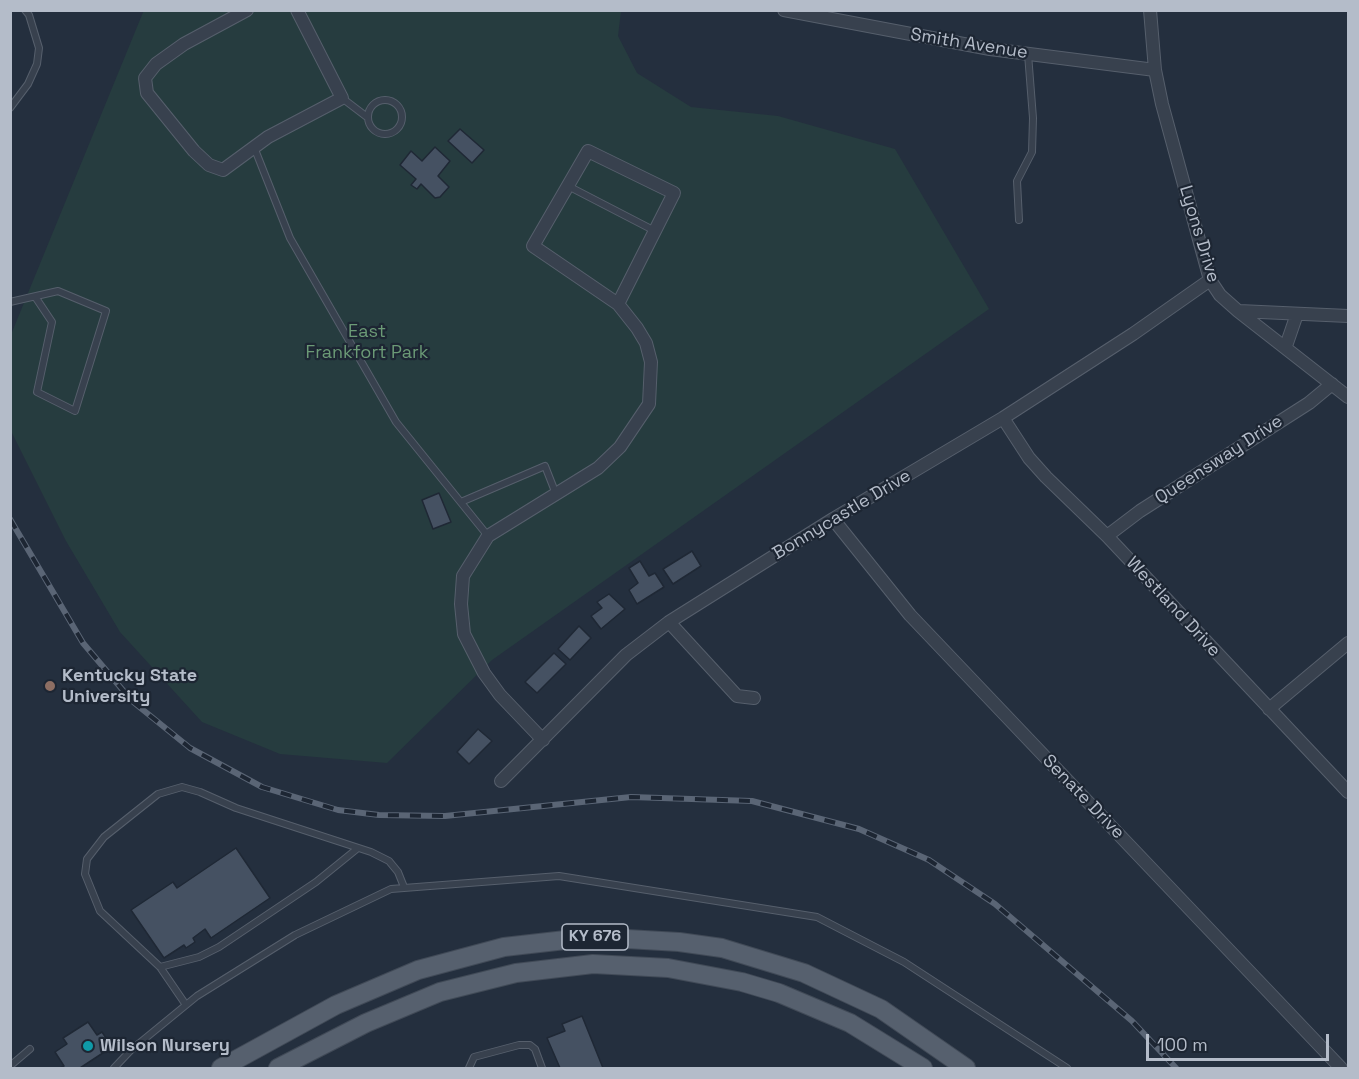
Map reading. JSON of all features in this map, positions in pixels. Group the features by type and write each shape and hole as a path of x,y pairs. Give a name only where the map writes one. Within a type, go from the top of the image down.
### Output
{"main road":[{"name":"KY 676","path":"220,1068 336,1005 418,970 504,947 603,938 680,942 722,948 804,973 881,1009 966,1068"},
{"name":"KY 676","path":"278,1068 366,1023 440,992 516,973 593,964 668,968 715,975 770,990 850,1023 923,1068"}],"street":[{"path":"247,10 202,33 169,54 151,69 145,83 152,99 209,165 223,170 268,137 342,98 297,10"},
{"name":"Smith Avenue","path":"784,10 1028,54 1155,70"},
{"name":"Lyons Drive","path":"1150,10 1155,70 1210,280 1220,295 1238,311 1286,346 1348,397"},
{"path":"543,740 500,695 484,673 464,634 461,604 463,576 488,536 598,468 613,454 639,422 649,404 651,362 646,343 618,304 533,246 588,150 674,193 618,304"},
{"name":"Bonnycastle Drive","path":"501,781 626,655 669,622 833,519 1003,418 1133,334 1210,280"},
{"path":"1238,311 1348,316"},
{"path":"1286,346 1298,314"},
{"name":"Queensway Drive","path":"1107,536 1332,384"},
{"name":"Westland Drive","path":"1003,418 1029,458 1107,536 1348,792"},
{"name":"Senate Drive","path":"833,519 910,615 1341,1068"},
{"path":"669,622 737,696 754,698"},
{"path":"1269,709 1348,643"}],"lane":[{"path":"10,108 28,84 37,64 39,48 25,10"},
{"path":"1019,220 1017,181 1032,152 1033,118 1028,54"},
{"path":"342,98 367,117 374,131 384,135 395,132 402,118 399,106 388,100 376,102 367,117"},
{"path":"254,147 290,238 396,422 488,536"},
{"path":"568,186 655,231"},
{"path":"10,302 36,298 58,291 106,311 75,411 37,392 52,322 36,298"},
{"path":"461,502 545,466 556,494"},
{"path":"186,1005 160,967 100,911 85,874 87,860 104,837 158,794 182,788 200,792 236,808 358,848 388,861 398,872 404,887"},
{"path":"160,967 199,957 219,947 316,882 358,848"},
{"path":"114,1068 131,1050 186,1005 295,935 391,889 559,876 816,917 904,962 1067,1068"},
{"path":"469,1068 474,1057 519,1045 530,1045 535,1049 542,1068"},
{"path":"10,1066 30,1049"}],"green space":[{"name":"East Frankfort Park","path":"144,10 621,11 618,36 637,73 691,107 778,116 895,149 989,309 492,660 387,763 280,754 202,722 120,632 66,541 11,431 10,337"}],"building":[{"path":"460,129 484,150 472,163 448,141"},
{"path":"435,147 450,161 438,176 449,187 440,197 435,198 421,184 417,189 411,185 416,179 400,165 411,151 422,161"},
{"path":"439,493 451,522 433,529 422,500"},
{"path":"692,551 701,566 673,584 663,569"},
{"path":"640,561 649,576 655,573 664,587 637,604 629,590 638,583 629,568"},
{"path":"609,594 625,609 601,629 591,616 602,608 597,602"},
{"path":"579,626 591,638 570,660 558,649"},
{"path":"554,653 566,664 537,693 525,682"},
{"path":"478,729 492,741 469,764 457,752"},
{"path":"236,848 270,898 211,938 205,929 193,938 195,942 186,948 184,945 164,958 131,910 173,882 177,888"},
{"path":"582,1016 603,1068 560,1068 547,1038 565,1031 562,1024"},
{"name":"Wilson Nursery","path":"88,1022 97,1035 102,1032 112,1047 80,1068 60,1068 64,1066 55,1052 67,1044 63,1038"}],"railway":[{"path":"10,519 83,643 132,701 190,748 262,787 338,810 379,815 445,816 631,797 752,801 859,829 929,860 995,904 1132,1021 1176,1068"}],"place":[{"name":"Kentucky State University","path":"50,686"},
{"name":"Wilson Nursery","path":"88,1046"}]}
